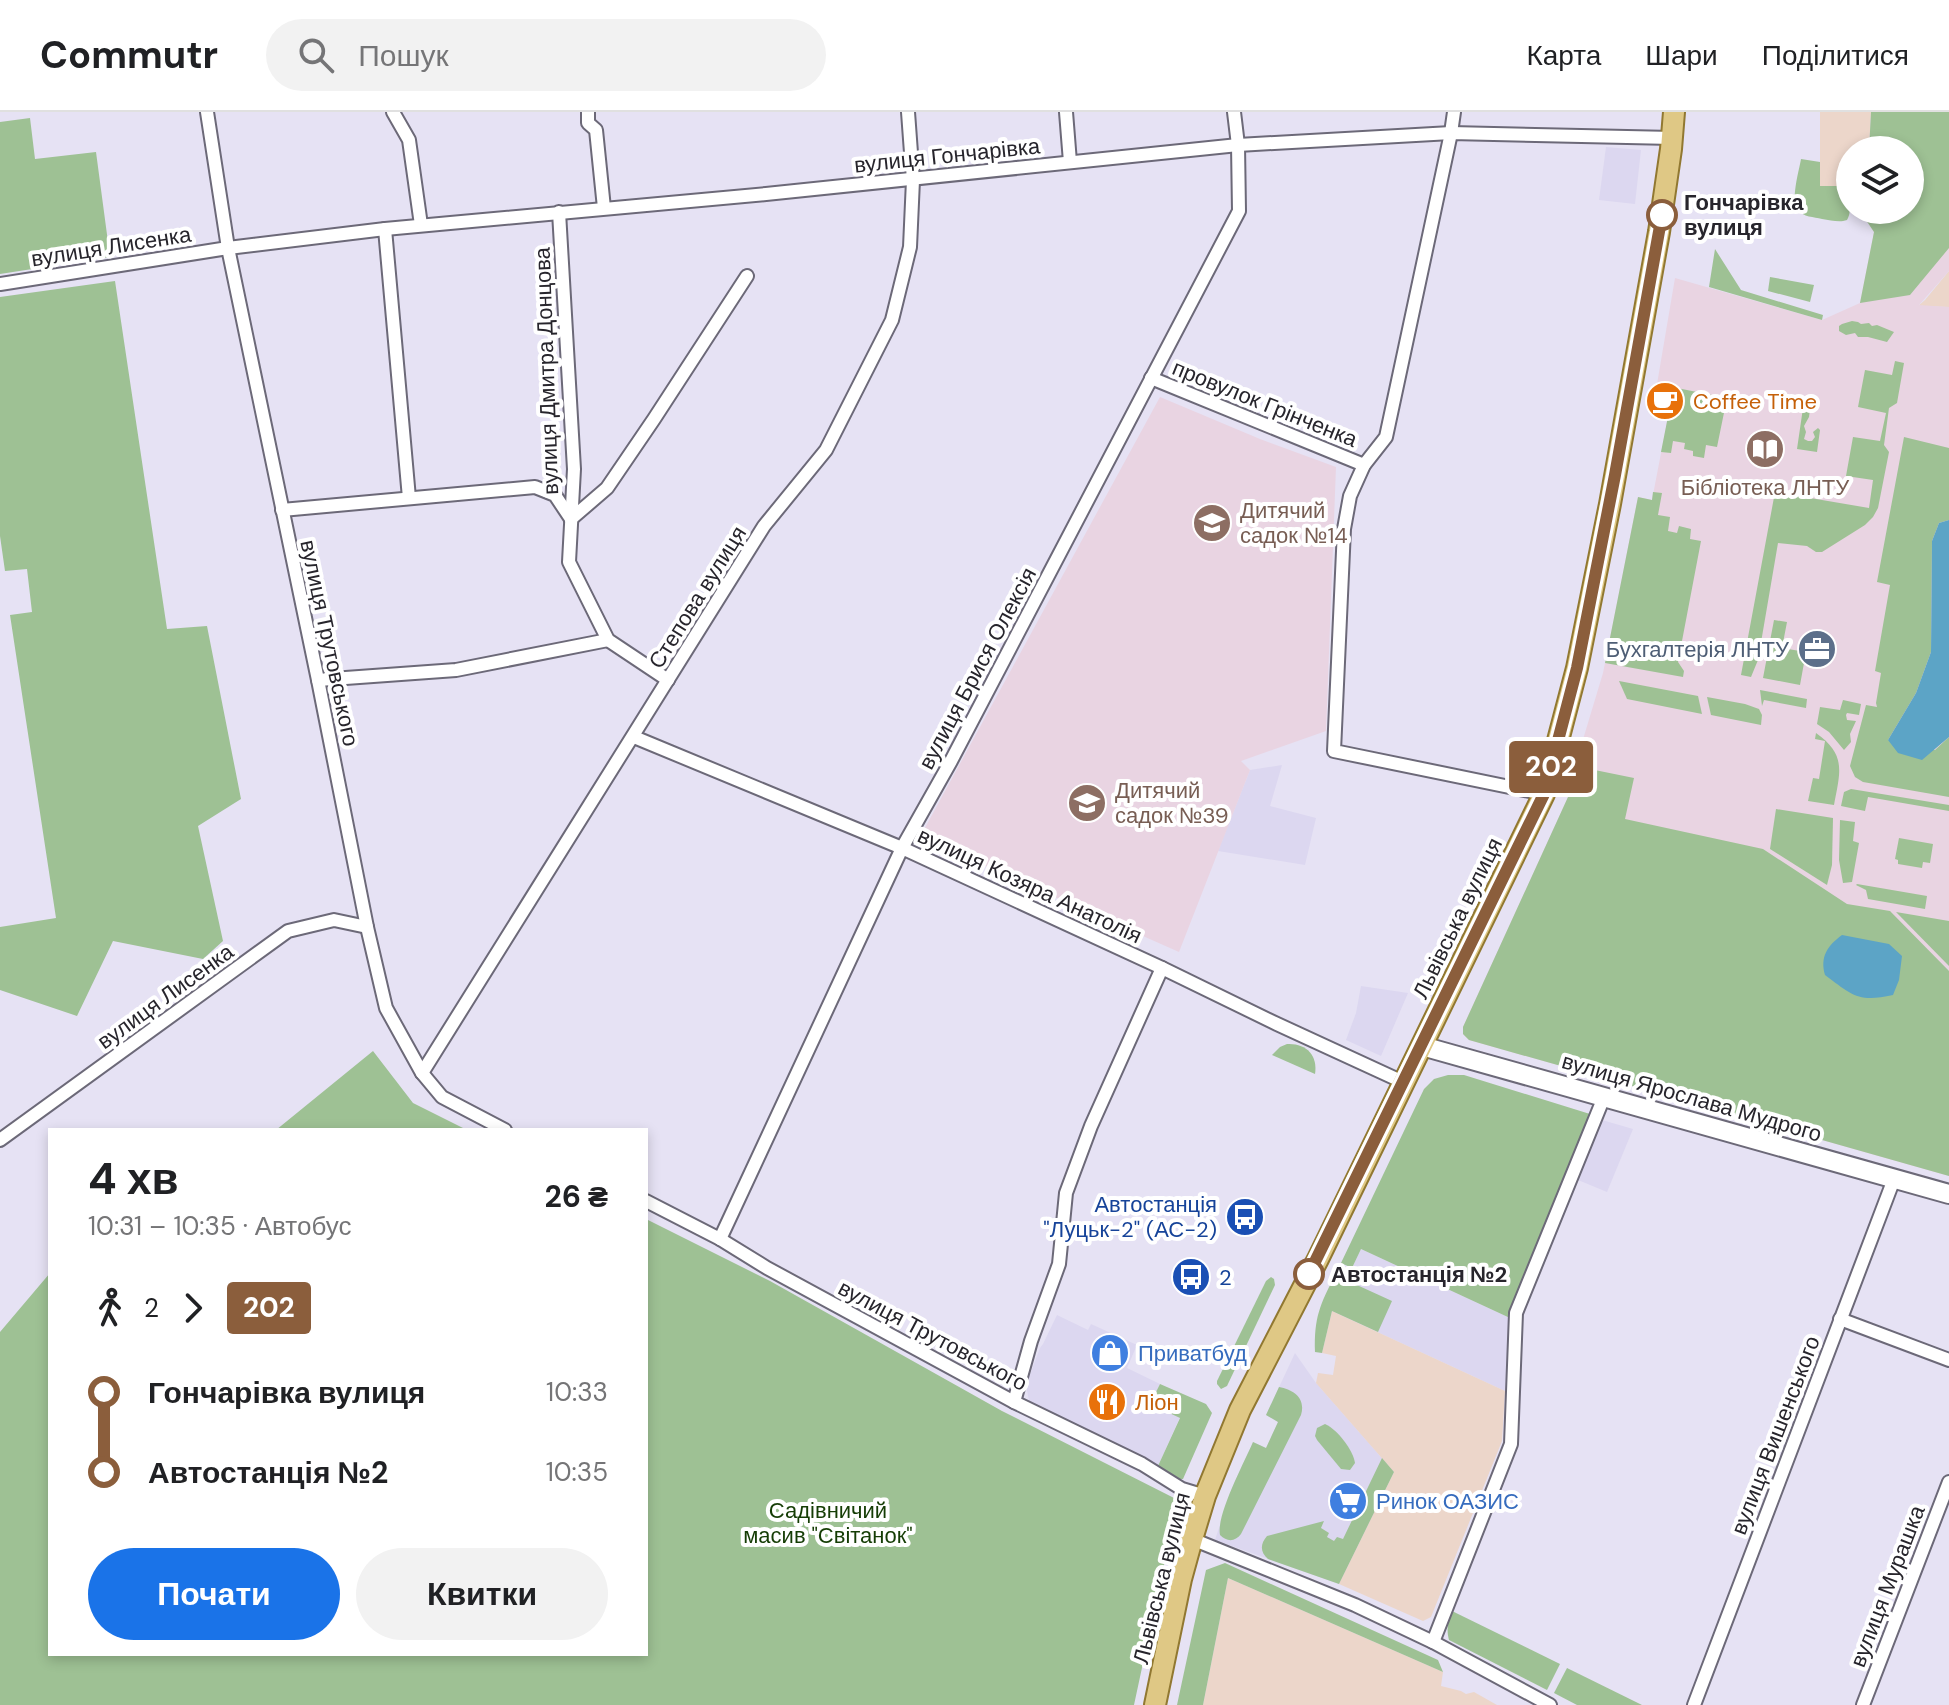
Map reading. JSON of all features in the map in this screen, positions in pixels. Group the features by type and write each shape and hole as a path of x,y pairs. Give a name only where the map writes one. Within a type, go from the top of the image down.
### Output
{"main road":[{"name":"Львівська вулиця","path":"1155,1705 1192,1539 1205,1496 1240,1410 1318,1259 1544,794 1577,668 1612,489 1657,247 1674,112"},
{"name":"вулиця Ярослава Мудрого","path":"1422,1046 1949,1194"}],"street":[{"name":"вулиця Трутовського","path":"207,112 228,248 386,1008 422,1073 442,1097 501,1128"},
{"path":"393,112 409,140 421,225"},
{"path":"589,112 588,123 596,130 604,208"},
{"name":"Степова вулиця","path":"422,1073 764,526 826,450 861,384 892,320 910,247 913,180 908,112"},
{"path":"1066,112 1070,162"},
{"name":"вулиця Брися Олексія","path":"720,1239 902,848 951,761 1239,211 1234,112"},
{"path":"1454,112 1386,437 1364,465 1350,496 1344,529 1334,751 1544,794"},
{"name":"вулиця Гончарівка","path":"228,248 421,225 913,180 1238,145 1451,133 1673,138"},
{"name":"вулиця Дмитра Донцова","path":"559,212 574,469 569,562 608,640 668,680"},
{"path":"385,229 409,498"},
{"name":"вулиця Лисенка","path":"0,284 228,248"},
{"path":"282,510 535,487 555,495 571,519 607,488 747,276"},
{"name":"провулок Грінченка","path":"1151,378 1364,465"},
{"path":"318,680 456,670 608,640"},
{"name":"вулиця Козяра Анатолія","path":"634,737 902,848 1403,1082"},
{"name":"вулиця Лисенка","path":"0,1140 288,931 334,920 367,927"},
{"path":"1014,1402 1031,1341 1059,1264 1066,1193 1091,1126 1162,968"},
{"path":"1433,1642 1511,1444 1516,1313 1604,1097"},
{"name":"вулиця Вишенського","path":"1694,1705 1894,1179"},
{"name":"вулиця Трутовського","path":"648,1202 1014,1402 1142,1464 1182,1489 1205,1496"},
{"path":"1840,1319 1949,1360"},
{"name":"вулиця Мурашка","path":"1863,1705 1949,1482"},
{"path":"1192,1539 1355,1605 1433,1642 1550,1705"}],"shaded area":[{"path":"1820,112 1871,112 1870,136 1836,136 1836,186 1820,186"},
{"path":"1871,112 1949,112 1949,271 1919,305 1949,307 1949,1176 1469,1040 1463,1034 1463,1027 1568,797 1603,673 1638,497 1652,500 1672,396 1671,392 1656,390 1675,278 1822,320 1860,303 1874,232 1869,224 1924,224 1924,136 1870,136"},
{"path":"1606,147 1641,150 1635,204 1599,200"},
{"path":"1949,271 1949,307 1918,306 1925,300"},
{"path":"1160,397 1336,467 1326,731 1241,761 1250,770 1179,952 920,837"},
{"path":"1282,765 1270,806 1316,818 1305,865 1218,851 1250,770"},
{"path":"1361,986 1408,993 1381,1056 1346,1040 1356,1013"},
{"path":"1602,1120 1633,1129 1607,1192 1578,1180"},
{"path":"1361,1249 1510,1318 1505,1391 1332,1311"},
{"path":"1332,1311 1505,1391 1502,1441 1431,1617 1423,1621 1339,1584 1394,1472 1316,1383 1318,1373 1333,1375 1336,1356 1322,1353"},
{"path":"1057,1315 1088,1330 1091,1324 1137,1345 1127,1368 1160,1384 1151,1404 1180,1417 1158,1466 1029,1401 1026,1385"},
{"path":"1295,1353 1316,1383 1394,1472 1339,1584 1215,1540 1232,1488 1253,1442 1266,1448 1278,1422 1266,1415"},
{"path":"1228,1578 1443,1672 1441,1686 1466,1694 1474,1692 1497,1705 1203,1705"}],"green space":[{"path":"1871,112 1949,112 1949,248 1910,295 1860,303 1874,232 1869,224 1924,224 1924,136 1870,136"},
{"path":"30,118 35,159 96,152 110,257 0,274 0,122"},
{"path":"1801,159 1820,162 1820,186 1836,186 1836,221 1803,214 1796,206"},
{"path":"1715,249 1741,290 1823,315 1822,320 1709,287"},
{"path":"1770,277 1814,285 1810,302 1768,291"},
{"path":"115,281 167,629 207,626 241,799 198,826 223,941 203,959 113,941 77,1016 0,990 0,927 56,918 10,615 32,612 27,569 5,571 0,536 0,297"},
{"path":"1852,321 1877,325 1894,332 1887,342 1839,331 1839,326"},
{"path":"1895,361 1904,363 1897,403 1889,408 1884,445 1889,452 1878,508 1865,525 1822,552 1807,546 1778,543 1758,660 1751,677 1741,675 1775,492 1869,508 1873,480 1846,476 1853,437 1880,441 1886,413 1858,407 1865,370 1892,375"},
{"path":"1657,384 1727,398 1717,447 1706,445 1704,458 1693,456 1693,451 1684,449 1685,443 1673,441 1671,453 1661,452 1672,396 1671,392 1656,390"},
{"path":"1803,408 1810,409 1804,426 1804,439 1812,441 1815,437 1813,432 1818,428 1820,430 1817,452 1797,449"},
{"path":"1904,437 1949,448 1949,520 1939,523 1932,541 1931,652 1916,693 1888,740 1935,750 1949,737 1949,797 1863,782 1855,777 1850,766 1866,705 1877,707 1881,673 1875,671 1890,585 1877,582"},
{"path":"1653,492 1662,493 1658,515 1670,517 1668,531 1677,533 1679,526 1691,529 1690,539 1701,541 1678,662 1684,671 1683,677 1605,663 1638,497 1652,500"},
{"path":"1774,620 1787,622 1782,648 1806,652 1800,685 1763,678"},
{"path":"1619,681 1698,696 1702,714 1627,699"},
{"path":"1760,690 1807,699 1806,708 1764,700 1762,706"},
{"path":"1707,697 1759,709 1761,725 1711,715"},
{"path":"1843,700 1861,704 1859,715 1846,715 1847,720 1856,721 1850,734 1851,742 1844,750 1829,732 1817,724 1820,707 1840,710"},
{"path":"1816,733 1826,741 1833,749 1839,765 1834,805 1808,801 1813,778 1819,779 1825,741 1815,739"},
{"path":"1575,766 1634,778 1625,819 1763,849 1847,904 1890,911 1949,971 1949,1176 1469,1040 1463,1034 1463,1027 1568,797"},
{"path":"1851,789 1949,805 1949,811 1868,797 1865,811 1841,806 1844,792"},
{"path":"1776,809 1833,818 1832,865 1827,885 1770,849"},
{"path":"1840,820 1855,822 1853,841 1859,843 1852,882 1843,883 1839,860"},
{"path":"1899,838 1933,844 1930,863 1923,862 1922,868 1898,864 1895,859"},
{"path":"1857,884 1927,896 1925,909 1868,899 1866,890"},
{"path":"1896,912 1949,921 1949,966"},
{"path":"1287,1044 1300,1046 1309,1052 1315,1061 1315,1074 1272,1055"},
{"path":"373,1051 413,1103 463,1128 278,1128"},
{"path":"1464,1075 1590,1114 1510,1318 1361,1249 1352,1268 1341,1263 1424,1089 1434,1079"},
{"name":"Садівничий масив \"Світанок\"","path":"648,1220 770,1281 1002,1411 1178,1500 1134,1705 0,1705 0,1332 48,1275 48,1656 648,1656"},
{"path":"1335,1275 1392,1301 1378,1332 1332,1311 1322,1353 1315,1352 1319,1312"},
{"path":"1271,1277 1275,1285 1227,1386 1221,1389 1217,1381 1266,1281"},
{"path":"1160,1384 1206,1404 1212,1413 1183,1479 1158,1466 1180,1418 1150,1404"},
{"path":"1279,1387 1298,1396 1302,1404 1301,1415 1241,1534 1234,1540 1228,1540 1220,1535 1226,1502 1253,1442 1266,1448 1278,1422 1266,1415"},
{"path":"1325,1424 1340,1436 1351,1452 1355,1463 1350,1470 1341,1469 1317,1440 1317,1428"},
{"path":"1382,1458 1394,1472 1339,1584 1268,1559 1263,1554 1263,1542 1267,1536 1324,1521 1321,1528 1329,1533 1327,1537 1334,1541 1337,1537 1343,1539"},
{"path":"1225,1563 1438,1660 1443,1672 1228,1578 1203,1705 1177,1705 1206,1570"},
{"path":"1452,1611 1560,1664 1547,1690 1449,1640 1448,1625"},
{"path":"1567,1668 1642,1705 1577,1705 1554,1693"}],"water":[{"path":"1949,520 1949,737 1922,760 1898,753 1888,740 1916,693 1931,652 1932,541 1939,523"},
{"path":"1842,935 1889,944 1902,956 1899,980 1893,995 1871,998 1856,996 1825,975 1823,963 1826,952"}],"bus line":[{"name":"202","path":"1309,1274 1544,794 1577,668 1662,215"}],"place":[{"name":"Гончарівка вулиця","path":"1662,215"},
{"name":"Coffee Time","path":"1665,401"},
{"name":"Бібліотека ЛНТУ","path":"1765,449"},
{"name":"Дитячий садок №14","path":"1212,523"},
{"name":"Бухгалтерія ЛНТУ","path":"1817,649"},
{"name":"Дитячий садок №39","path":"1087,803"},
{"name":"Автостанція \"Луцьк-2\" (АС-2)","path":"1245,1217"},
{"name":"Автостанція №2","path":"1309,1274"},
{"name":"2","path":"1191,1277"},
{"name":"Приватбуд","path":"1110,1353"},
{"name":"Ліон","path":"1107,1402"},
{"name":"Ринок ОАЗИС","path":"1348,1501"}]}
